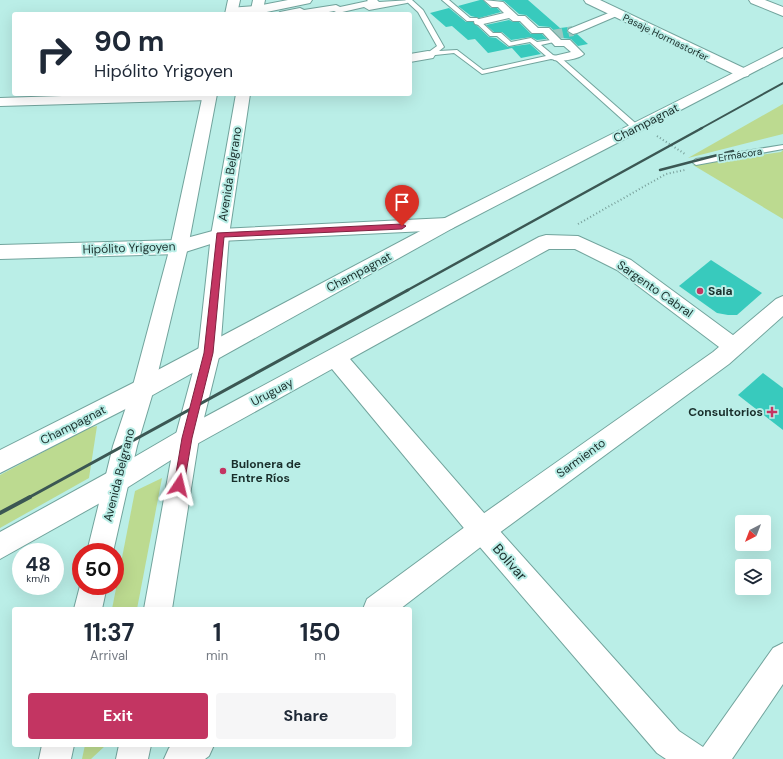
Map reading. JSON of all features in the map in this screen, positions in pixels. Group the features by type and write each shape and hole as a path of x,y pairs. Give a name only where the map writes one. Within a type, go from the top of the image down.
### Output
{"street":[{"path":"232,8 257,8 306,0"},
{"path":"313,12 336,8 338,10 367,4 369,7 374,3 407,0"},
{"path":"489,0 495,5 500,4 516,19 522,18 536,31 545,30 559,44 566,42 579,54 554,58"},
{"name":"Pasaje Hormastorfer","path":"590,0 743,73"},
{"path":"755,0 783,12"},
{"path":"573,31 616,12"},
{"path":"479,22 511,14"},
{"name":"Champagnat","path":"0,462 143,389 447,224 783,52"},
{"path":"412,58 428,55"},
{"path":"0,102 180,96"},
{"name":"Avenida Belgrano","path":"102,543 125,446 143,389 179,247 210,96"},
{"name":"Avenida Belgrano","path":"158,607 187,438 209,353 220,235 243,96"},
{"name":"Hipólito Yrigoyen","path":"0,252 179,247 220,235 447,224"},
{"name":"Sargento Cabral","path":"546,242 578,243 624,265 734,347"},
{"name":"Uruguay","path":"0,546 116,481 187,438 546,242"},
{"name":"Sarmiento","path":"380,607 482,530 721,358 783,304"},
{"name":"Bolivar","path":"336,358 482,530 668,742 693,759"},
{"path":"88,607 91,595"},
{"path":"713,759 783,658"},
{"path":"55,759 58,747"},
{"path":"132,759 135,747"},
{"path":"180,759 195,747"}],"lane":[{"path":"407,0 421,11 441,47 428,55"},
{"path":"445,0 469,20 475,19 492,35 499,34 509,44 532,40 639,127"},
{"path":"536,44 553,37"},
{"path":"428,55 456,52 482,72 554,58"},
{"name":"Ermácora","path":"696,162 783,147"}],"path":[{"path":"639,127 696,162"},
{"path":"546,242 666,174 688,170"}],"green space":[{"path":"783,104 783,134 688,158"},
{"path":"783,150 783,219 693,165 781,152"},
{"path":"97,426 89,478 0,528 0,475 88,428"},
{"path":"162,478 137,607 112,607 115,595 124,595 124,547 135,491"},
{"path":"85,747 104,747 91,759 82,759"}],"building":[{"path":"483,0 491,8 497,8 501,12 479,18 471,16 458,6"},
{"path":"498,0 528,0 560,28 568,27 567,32 572,35 577,34 588,44 578,46 571,39 562,38 550,27 539,26 526,15 519,14 504,1"},
{"path":"449,8 466,22 473,22 489,37 496,38 508,47 530,44 541,54 521,58 512,48 488,53 475,39 468,40 452,26 446,27 430,13"},
{"path":"509,20 519,22 531,34 542,34 547,39 537,40 531,37 511,40 502,32 494,32 486,25"},
{"path":"711,260 762,293 737,315 717,313 679,286"},
{"name":"Consultorios","path":"763,373 783,388 783,430 738,395"}],"tunnel":[{"path":"553,35 573,31"}],"railway":[{"path":"700,129 783,83"},
{"path":"406,291 702,128"},
{"path":"660,170 733,151"},
{"path":"28,498 408,290"},
{"path":"0,513 30,497"}],"place":[{"name":"Sala","path":"700,291"},
{"name":"Consultorios","path":"772,412"},
{"name":"Bulonera de Entre Ríos","path":"223,471"}],"route":[{"path":"179,485 187,438 209,353 220,235 402,226"}]}
